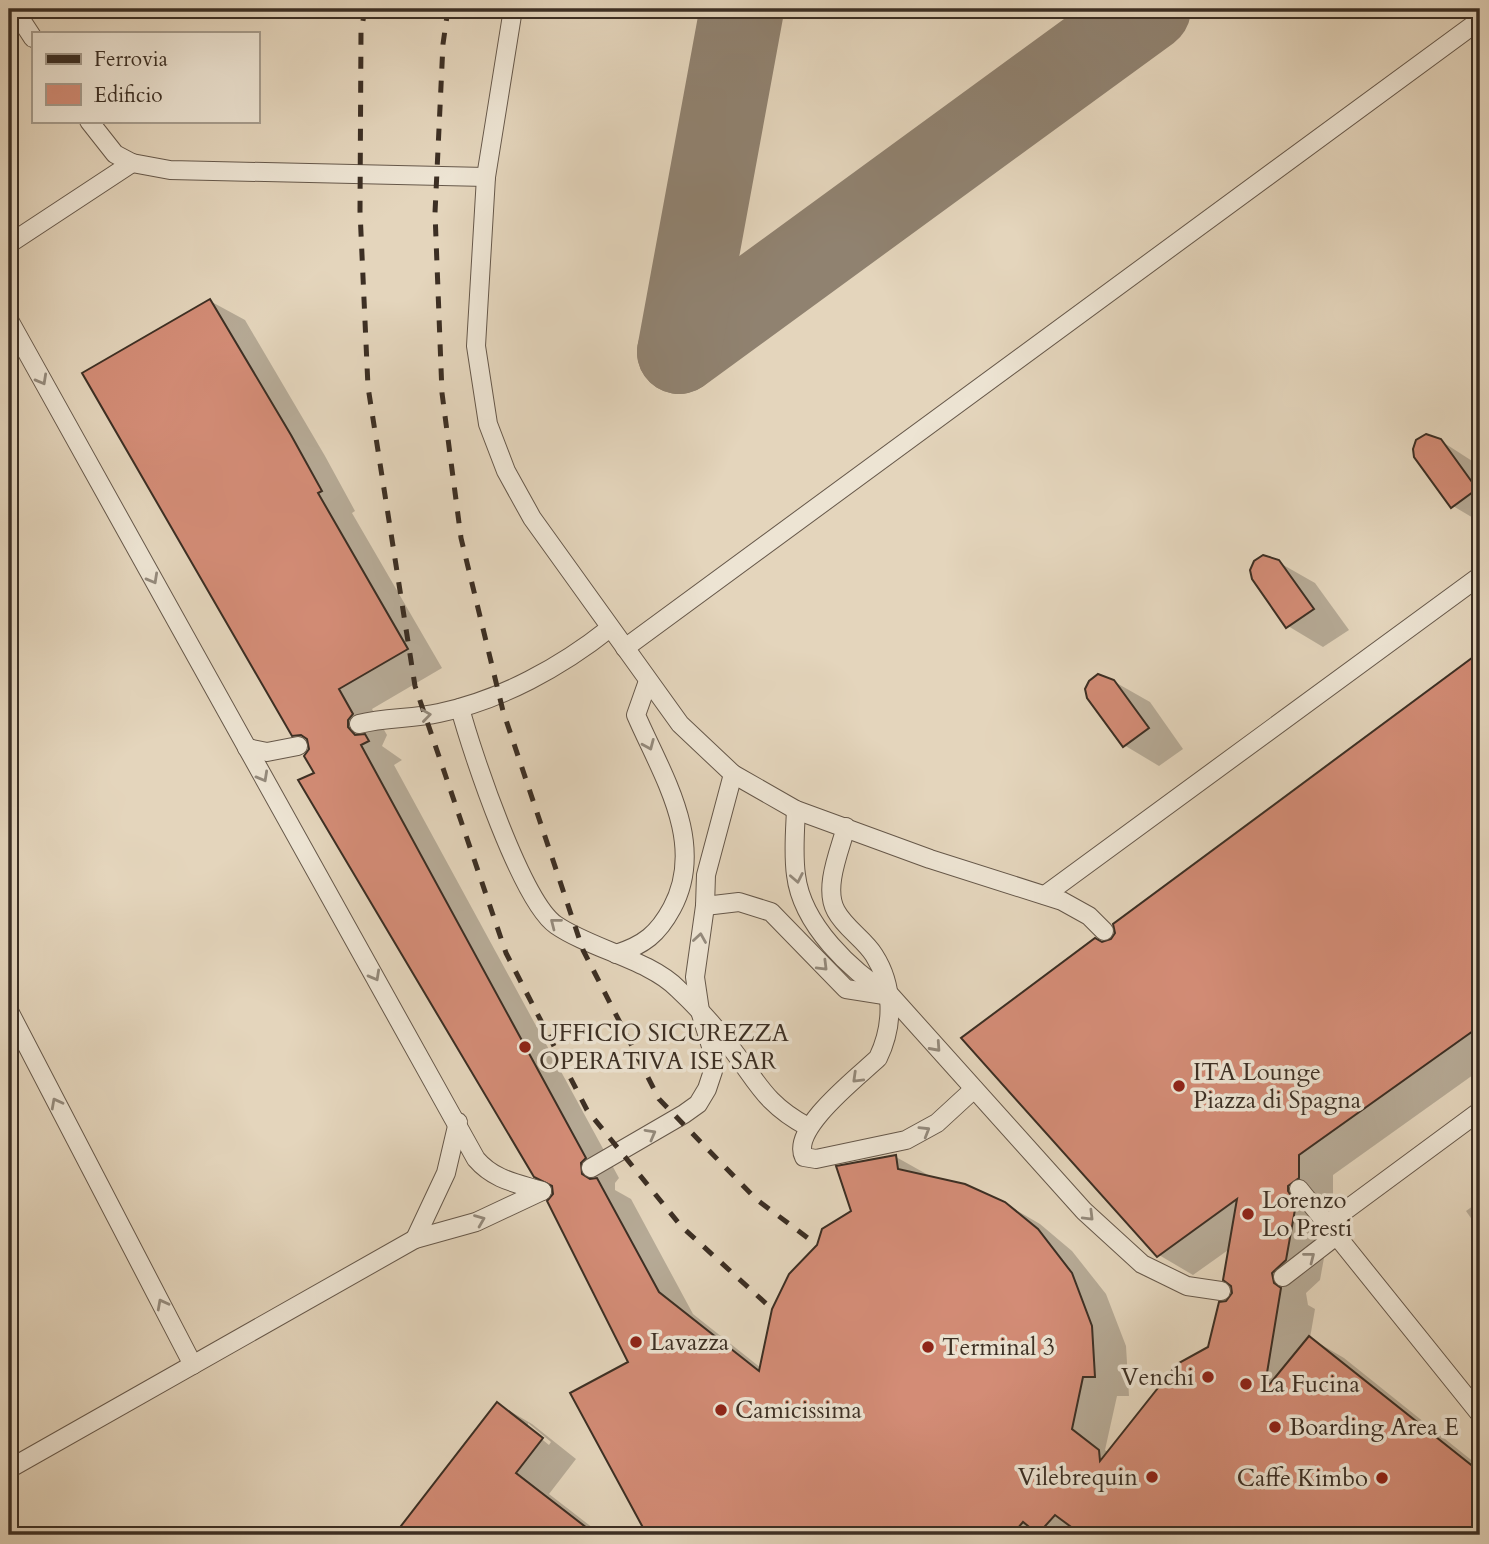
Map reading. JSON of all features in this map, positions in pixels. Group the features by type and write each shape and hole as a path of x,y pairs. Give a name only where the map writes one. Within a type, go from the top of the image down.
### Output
{"lane":[{"path":"14,9 32,36"},
{"path":"513,9 486,177 476,345 488,424 506,471 532,518 680,724 733,774 796,810 930,859 1045,895 1089,916 1104,931"},
{"path":"625,648 1480,20"},
{"path":"90,122 115,154 132,163 170,170 486,177"},
{"path":"9,244 132,163"},
{"path":"9,320 476,1158 487,1171 499,1178 542,1191 477,1222 415,1239 9,1469"},
{"path":"1045,895 1480,576"},
{"path":"359,724 460,708 528,680 588,645 610,628"},
{"path":"616,954 648,941 661,928 685,876 687,852 684,831 636,715 648,681"},
{"path":"460,708 481,773 537,906 554,924 586,943 616,954 674,985 700,1011 769,1101 808,1127"},
{"path":"247,748 267,752 298,746"},
{"path":"591,1168 698,1104 707,1088 714,1056 700,1011 695,977 705,906 706,875 733,774"},
{"path":"796,810 796,878 812,919 860,976 891,996 1084,1211 1142,1264 1187,1286 1221,1291"},
{"path":"846,827 832,890 835,910 874,956 891,996 884,1046 878,1058 808,1127 801,1144 804,1157 809,1159 906,1140 937,1123 974,1089"},
{"path":"705,906 738,902 771,912 845,989 891,996"},
{"path":"9,1011 194,1365"},
{"path":"1283,1277 1331,1230 1480,1111"},
{"path":"415,1239 446,1173 458,1122"},
{"path":"1299,1189 1480,1414"}],"building":[{"path":"210,299 291,435 322,491 318,493 408,649 339,689 353,714 348,720 348,727 355,735 365,734 369,741 361,745 586,1158 581,1163 582,1174 590,1179 597,1178 659,1292 759,1371 772,1309 789,1274 817,1245 822,1229 851,1211 836,1166 896,1155 898,1169 965,1184 1005,1202 1038,1229 1072,1273 1092,1326 1095,1377 1083,1377 1072,1429 1099,1450 1100,1461 1177,1364 1208,1347 1219,1302 1226,1301 1232,1293 1231,1286 1223,1280 1237,1199 1157,1257 961,1038 1095,938 1102,942 1111,939 1115,933 1113,924 1480,652 1480,1026 1299,1155 1299,1178 1288,1186 1296,1204 1286,1260 1272,1273 1274,1283 1281,1288 1264,1391 1309,1336 1480,1472 1480,1535 1082,1535 1055,1515 1038,1534 1023,1522 1012,1535 647,1535 570,1393 628,1362 547,1201 553,1194 552,1186 534,1177 298,780 314,773 304,756 309,749 307,739 301,735 292,736 82,373"},
{"path":"1426,434 1441,439 1477,489 1451,508 1414,457 1416,440"},
{"path":"1263,555 1279,560 1314,609 1286,628 1252,579 1250,570 1254,561"},
{"path":"1098,674 1114,680 1149,728 1123,747 1087,698 1085,689 1089,681"},
{"path":"497,1402 543,1438 516,1473 596,1535 394,1535"}],"taxiway":[{"path":"679,352 742,9"},
{"path":"679,352 1149,9"}],"railway":[{"path":"365,9 361,32 360,211 368,387 415,686 506,953 587,1110 681,1226 772,1309"},
{"path":"448,9 443,44 435,213 442,393 461,538 503,711 583,950 659,1099 756,1199 817,1245"}],"place":[{"name":"UFFICIO SICUREZZA OPERATIVA ISE SAR","path":"525,1047"},
{"name":"ITA Lounge Piazza di Spagna","path":"1179,1086"},
{"name":"Lorenzo Lo Presti","path":"1248,1214"},
{"name":"Lavazza","path":"636,1342"},
{"name":"Terminal 3","path":"928,1347"},
{"name":"Venchi","path":"1208,1377"},
{"name":"La Fucina","path":"1246,1384"},
{"name":"Camicissima","path":"721,1410"},
{"name":"Boarding Area E","path":"1275,1427"},
{"name":"Vilebrequin","path":"1152,1477"},
{"name":"Caffe Kimbo","path":"1382,1478"}]}
